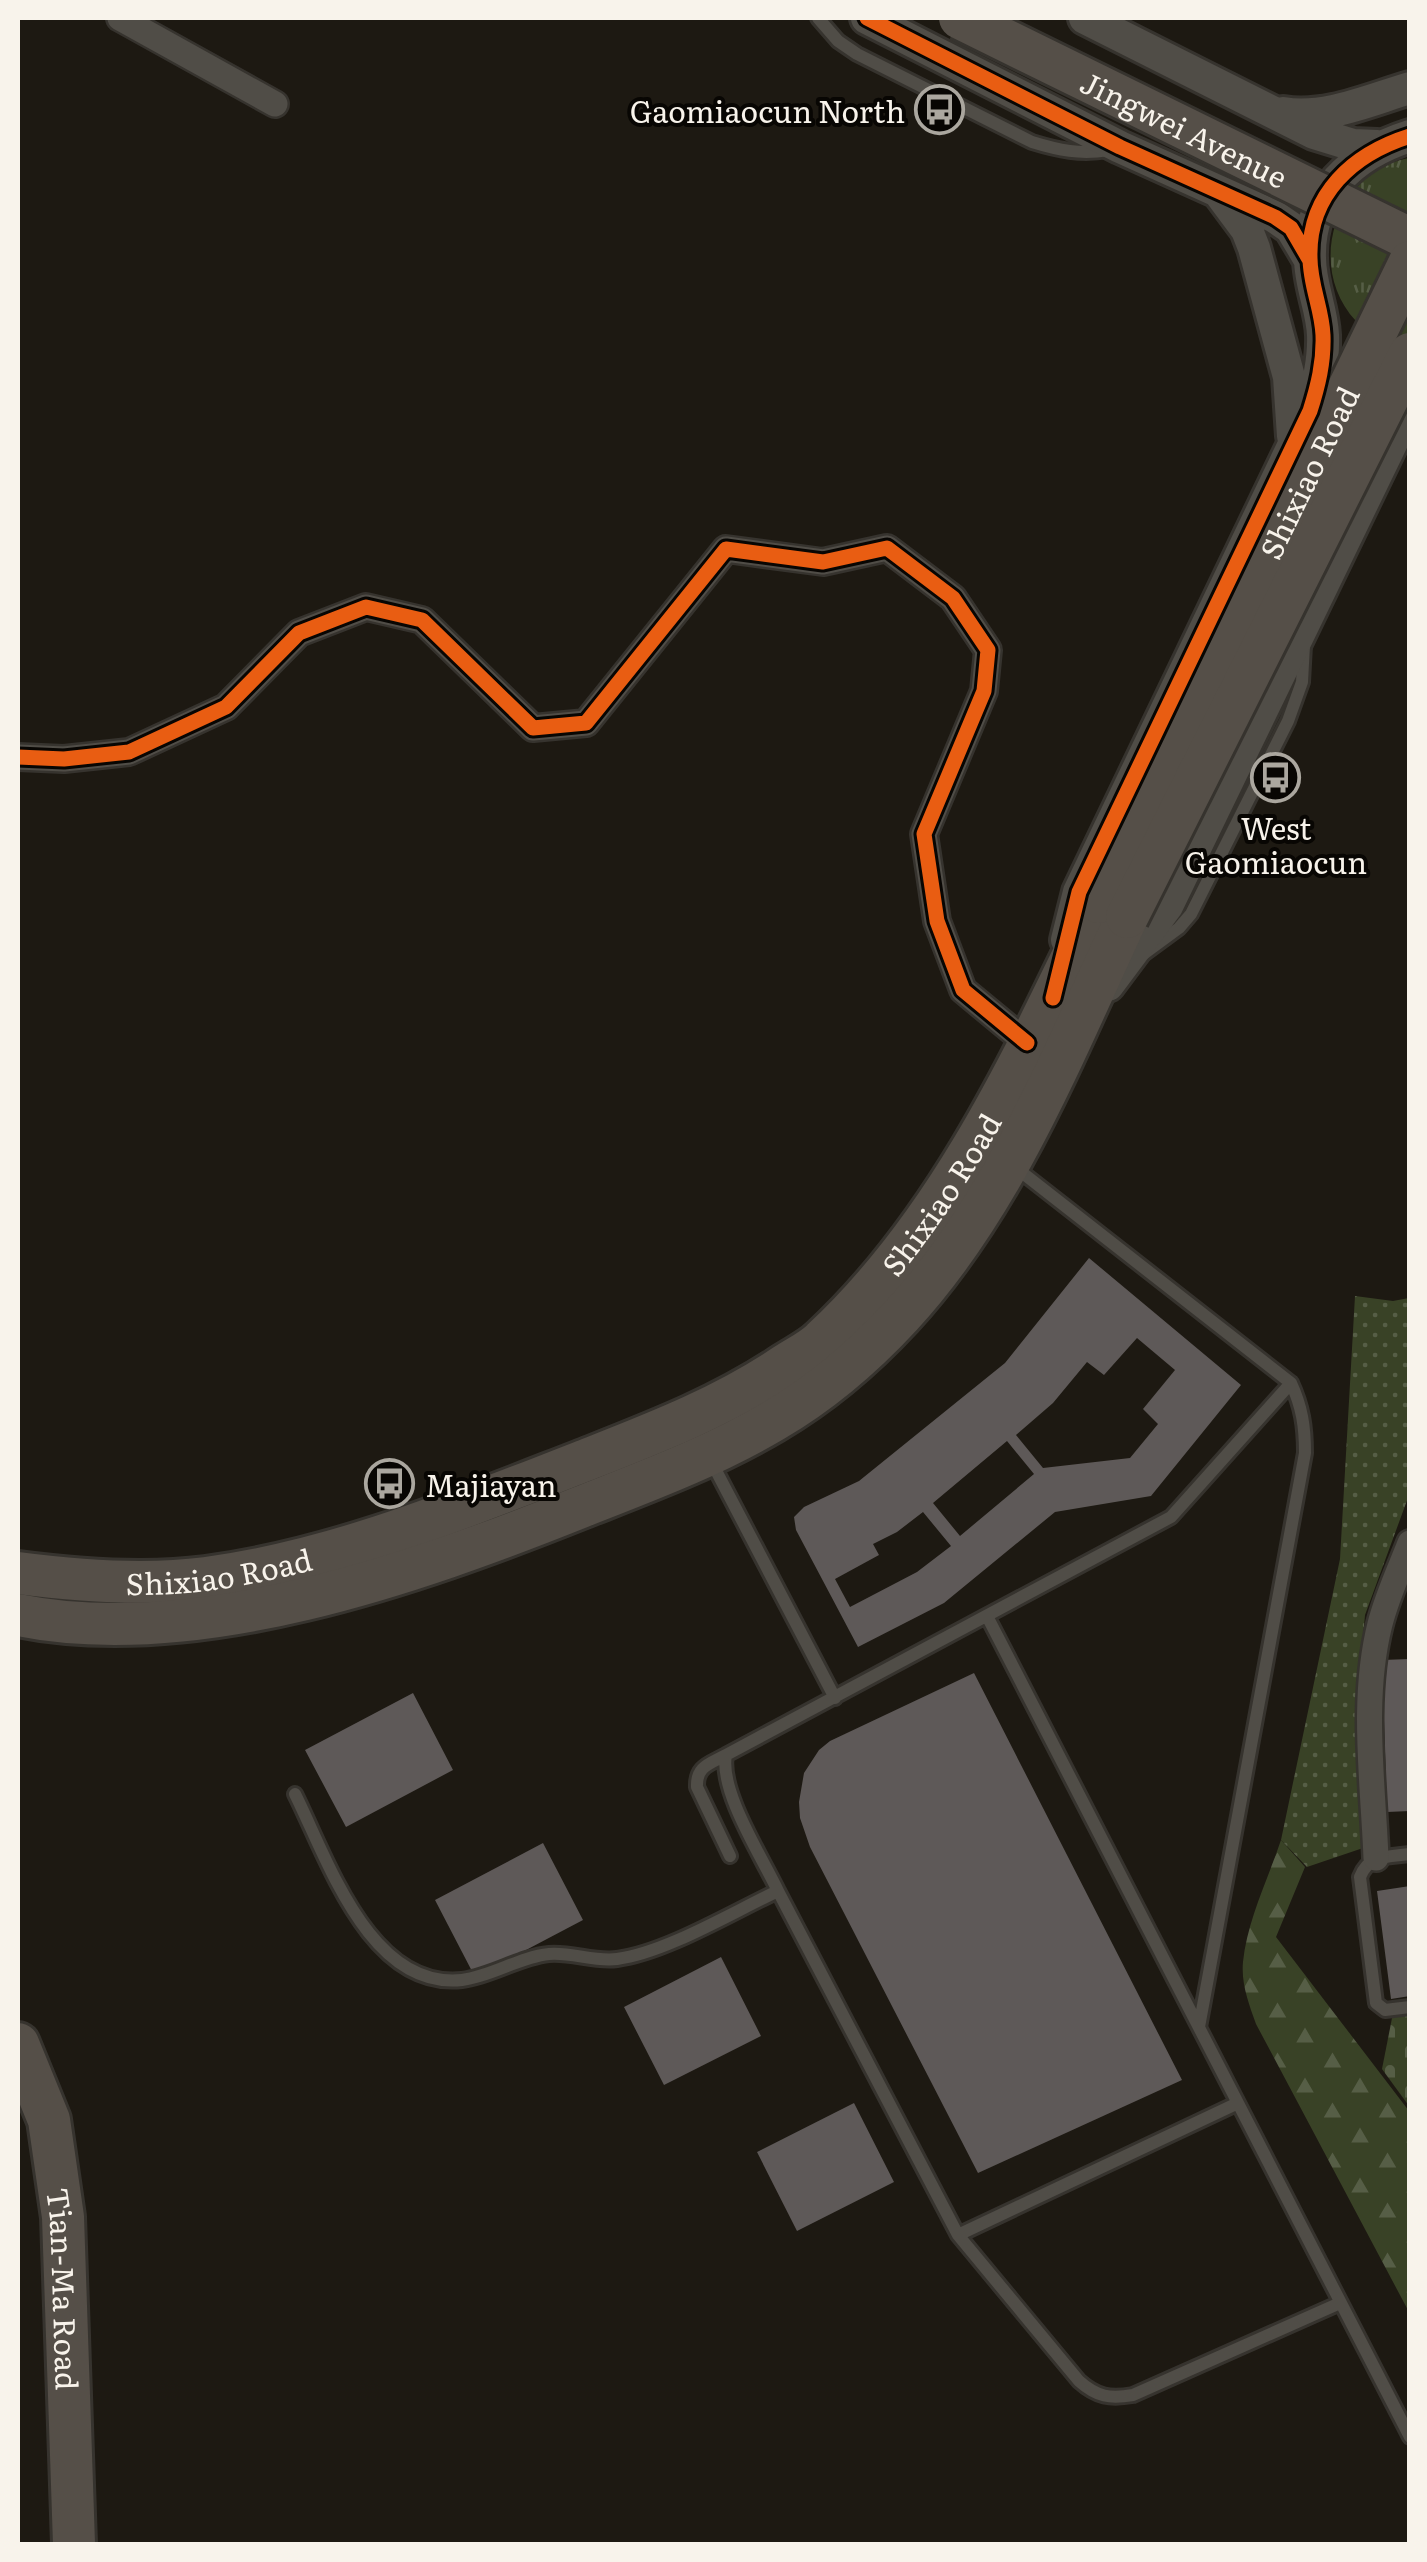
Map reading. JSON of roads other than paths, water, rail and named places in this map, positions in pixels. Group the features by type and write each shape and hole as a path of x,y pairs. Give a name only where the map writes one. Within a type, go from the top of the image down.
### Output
{"main road":[{"name":"Jingwei Avenue","path":"960,18 1410,239"},
{"name":"Jingwei Avenue","path":"1014,18 1303,154 1410,210"},
{"name":"Shixiao Road","path":"18,1614 86,1622 149,1622 266,1608 410,1570 502,1539 709,1456 777,1419 854,1362 901,1316 955,1252 1008,1163 1064,1013 1410,262"},
{"name":"Shixiao Road","path":"1113,909 1404,373"},
{"name":"Shixiao Road","path":"18,1572 90,1580 150,1581 258,1569 402,1528 693,1419 820,1342 876,1284 926,1224 974,1146 1028,1043 1064,1013"},
{"name":"Tian-Ma Road","path":"18,2044 49,2120 63,2217 74,2544"},
{"name":"Tian-Ma Road","path":"18,2114 36,2218 47,2544"}],"street":[{"path":"120,18 275,104"},
{"path":"867,18 1120,147 1255,207 1292,228 1310,260 1320,304 1320,382 1293,448 1079,892 1064,1013"},
{"path":"1085,18 1305,129 1354,145 1377,146 1410,136"},
{"path":"1268,110 1296,115 1330,112 1410,88"},
{"path":"1255,207 1281,210 1300,202 1320,157 1319,148 1305,129"},
{"path":"1310,260 1312,233 1321,205 1344,171 1377,146"},
{"path":"1218,191 1247,230 1254,248 1290,377 1293,448"},
{"path":"1320,304 1329,322 1355,351 1404,373"},
{"path":"1064,1013 1122,968 1166,906 1307,612 1393,440 1410,417"},
{"path":"18,758 129,752 226,707 299,633 366,606 422,620 533,728 586,723 726,550 823,562 886,548 953,598 988,650 984,690 924,834 938,921 962,990 1028,1043"},
{"path":"1376,1858 1373,1666 1380,1622 1410,1543"}],"lane":[{"path":"818,18 838,42 857,54 1032,142 1088,154 1120,147"},
{"path":"1008,1163 1291,1382 1306,1425 1305,1453 1198,2027"},
{"path":"730,1856 697,1787 696,1776 701,1768 1171,1517 1291,1382"},
{"path":"709,1456 835,1698"},
{"path":"988,1618 1410,2437"},
{"path":"726,1756 724,1766 730,1791 778,1891 958,2235 1079,2381 1094,2394 1114,2398 1134,2395 1340,2303"},
{"path":"295,1794 358,1919 380,1948 405,1968 431,1978 458,1980 488,1975 550,1954 603,1960 638,1955 778,1891"},
{"path":"1410,1854 1376,1858 1364,1868 1360,1878 1376,2003 1385,2010 1410,2007"},
{"path":"958,2235 1238,2103"}],"place":[{"name":"Gaomiaocun North","path":"940,110"},
{"name":"West Gaomiaocun","path":"1276,778"},
{"name":"Majiayan","path":"390,1484"}]}
